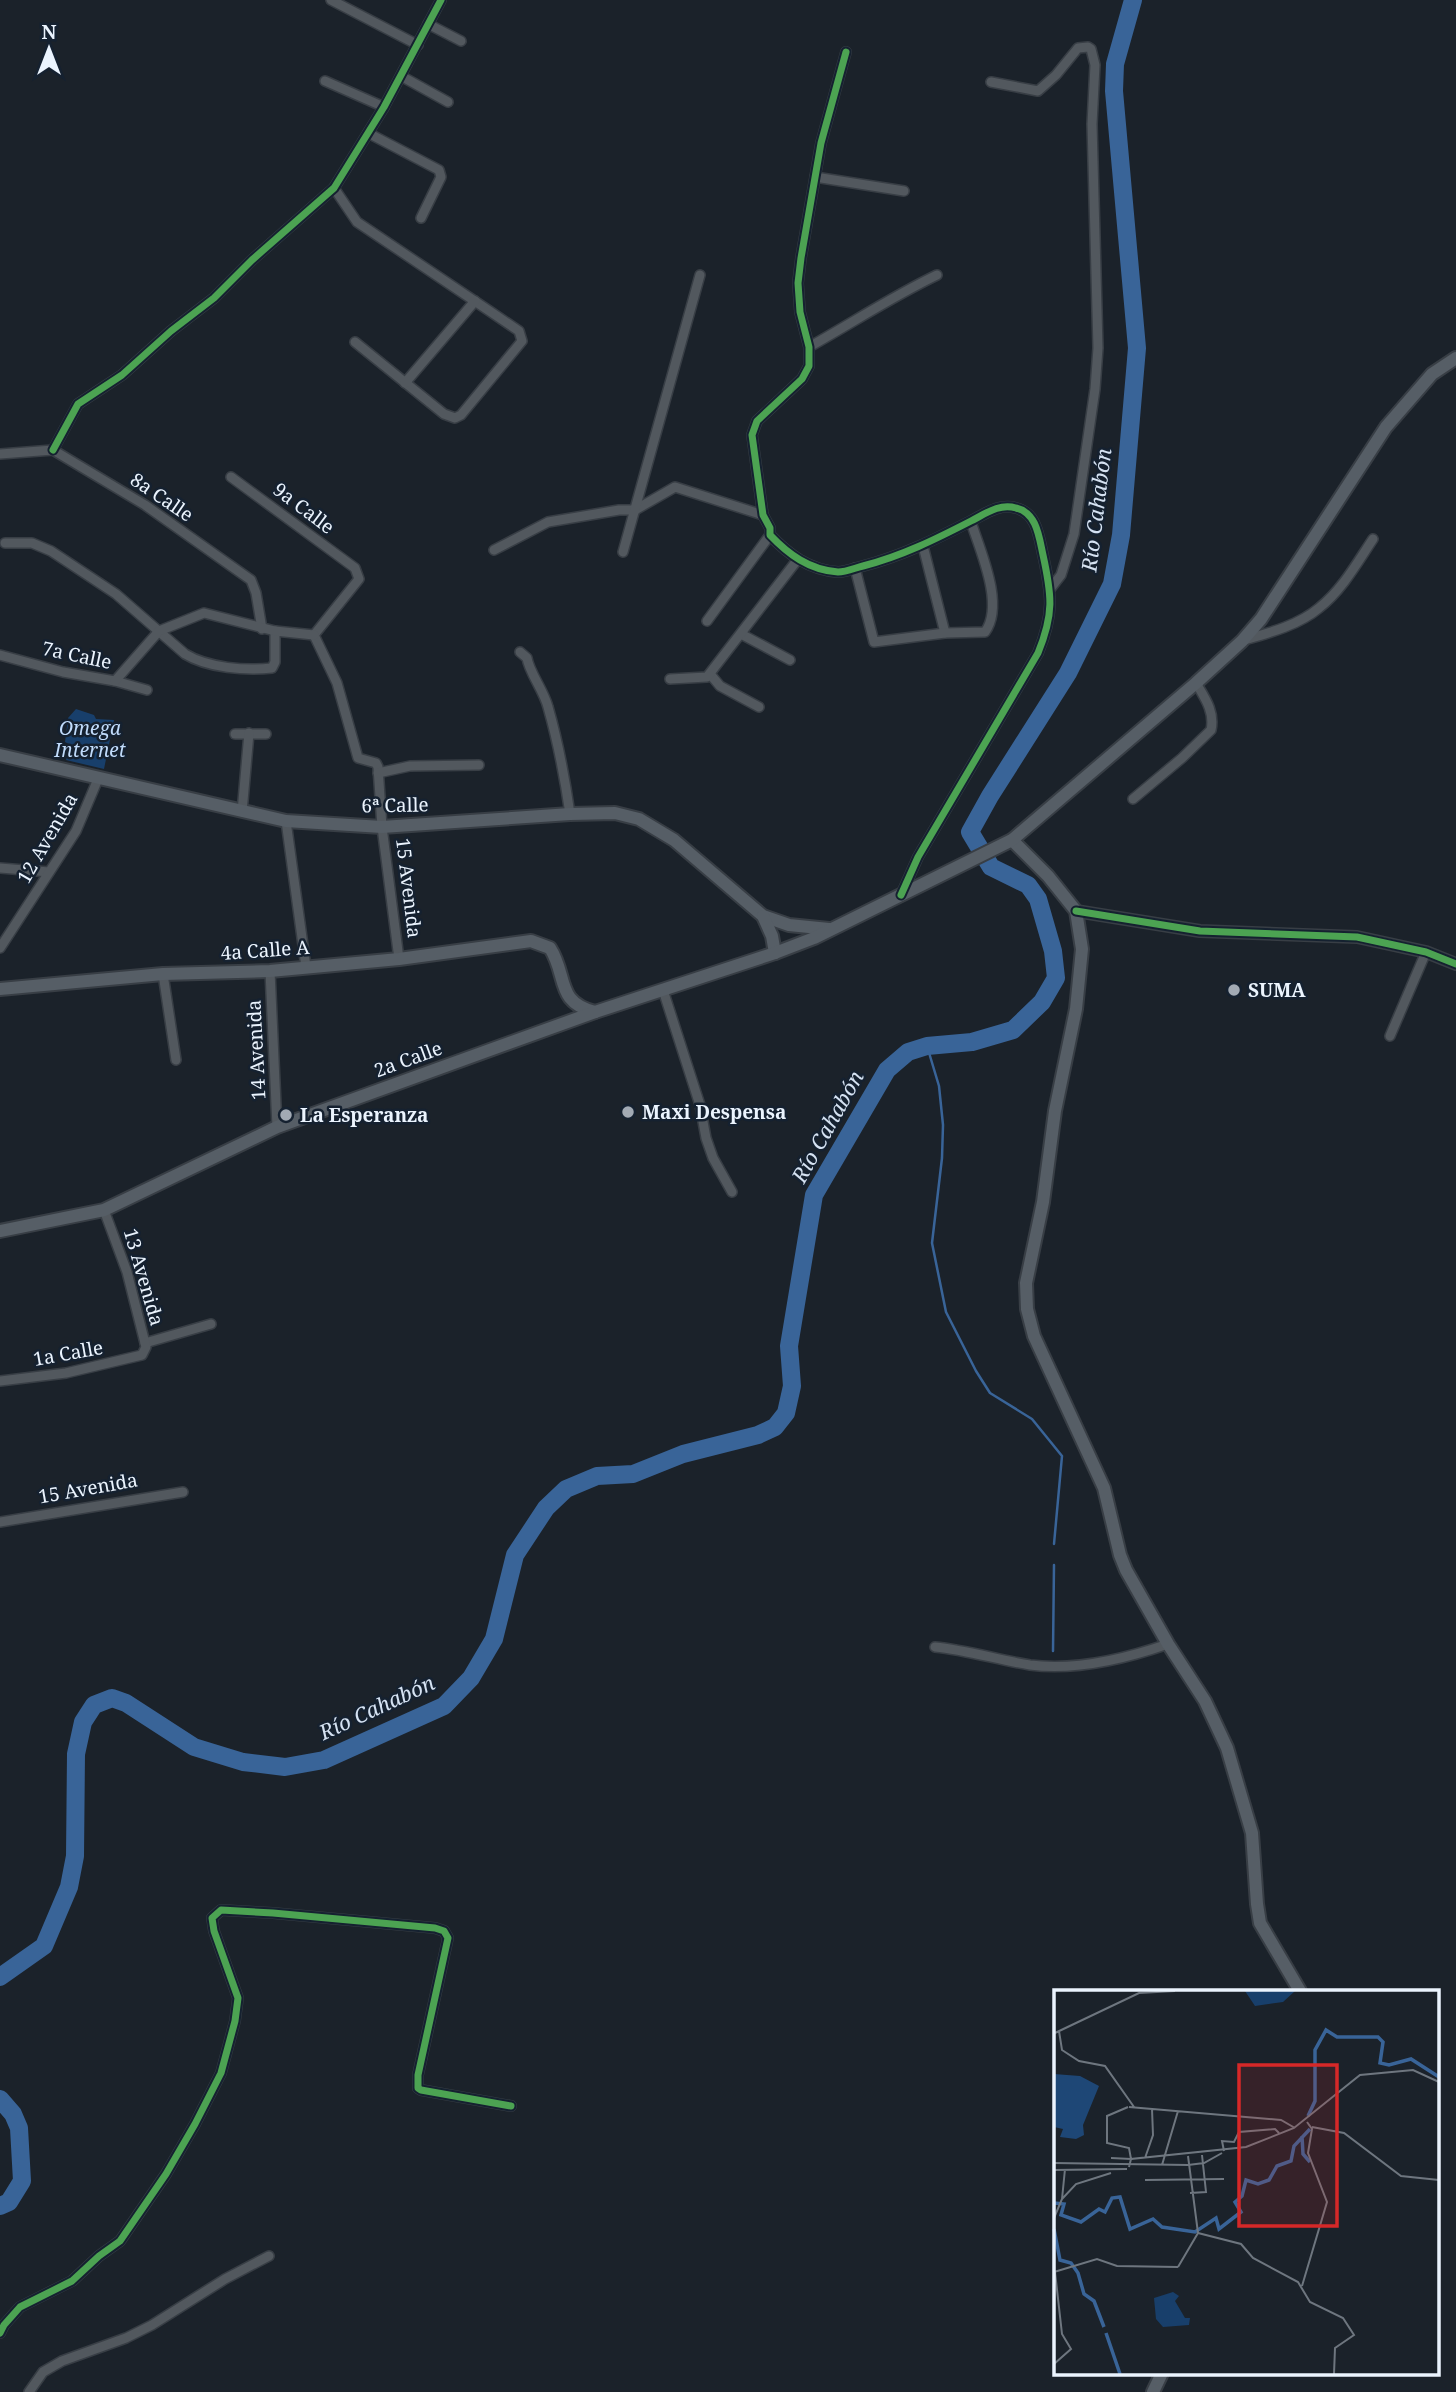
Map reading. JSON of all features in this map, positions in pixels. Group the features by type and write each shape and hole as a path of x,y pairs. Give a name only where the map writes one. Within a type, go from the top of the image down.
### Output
{"main road":[{"name":"2a Calle","path":"0,1231 104,1210 277,1127 595,1012 775,953 833,929 1007,842 1242,641 1261,619 1386,427 1432,374 1456,358"},
{"name":"6ª Calle","path":"0,755 286,821 382,827 615,813 647,824 674,839 763,916 789,925 833,929"},
{"path":"1007,842 1048,876 1076,911 1082,949 1076,1009 1055,1111 1044,1202 1026,1283 1027,1309 1034,1336 1104,1488 1117,1545 1126,1570 1168,1644 1205,1701 1227,1748 1252,1833 1261,1923 1299,1990"},
{"path":"763,916 772,936 775,953"},
{"name":"4a Calle A","path":"0,989 163,974 270,971 399,959 531,941 550,948 568,998 574,1005 595,1012"},
{"path":"1153,2392 1162,2374"}],"street":[{"path":"331,0 418,45"},
{"path":"0,454 53,450 78,404 122,375 171,331 214,298 252,260 334,188 384,107 441,0"},
{"path":"428,24 461,41"},
{"path":"991,82 1038,91 1056,75 1078,48 1087,47 1093,54 1094,235 1099,307 1095,389 1074,534 1061,575 1050,589"},
{"path":"707,621 770,534 763,515 752,435 757,421 802,379 808,366 809,347 800,312 798,283 821,143 846,52"},
{"path":"401,76 448,102"},
{"path":"325,81 384,107"},
{"path":"368,133 441,172 439,183 421,218"},
{"path":"815,177 904,191"},
{"path":"334,188 357,222 519,331 522,341 461,415 455,418 444,414 355,342"},
{"path":"623,552 700,275"},
{"path":"809,347 937,275"},
{"path":"405,383 475,301"},
{"name":"8a Calle","path":"53,450 145,505 251,580 262,629"},
{"name":"9a Calle","path":"231,477 355,568 359,579 314,635"},
{"path":"494,550 548,522 619,510 635,510 675,487 763,515"},
{"path":"770,534 784,550 798,559 841,572 923,546 998,507 1016,508 1028,514 1036,525 1050,589 1049,627 1038,653 918,857 901,895"},
{"path":"855,568 874,642 945,633 985,632 990,621 991,584 971,522"},
{"path":"1242,641 1282,628 1319,609 1340,588 1373,539"},
{"path":"5,544 32,543 51,551 116,594 185,654 197,661 267,669 274,666 275,631"},
{"path":"923,546 945,633"},
{"path":"670,679 702,678 710,674 798,559"},
{"path":"115,681 159,631 205,613 262,629 314,635 337,683 358,758 376,763 379,773 410,766 479,765"},
{"path":"741,634 790,660"},
{"path":"520,652 527,658 549,709 570,814"},
{"name":"7a Calle","path":"0,655 147,690"},
{"path":"710,674 720,686 759,707"},
{"path":"1133,799 1211,730 1212,714 1196,683"},
{"path":"242,812 248,733"},
{"path":"235,734 266,734"},
{"name":"15 Avenida","path":"379,773 382,827 399,959"},
{"name":"12 Avenida","path":"0,948 76,831 98,779"},
{"path":"286,821 306,967"},
{"path":"0,868 49,872"},
{"path":"1076,911 1200,931 1357,937 1426,952 1456,964"},
{"path":"1390,1037 1426,952"},
{"name":"14 Avenida","path":"270,971 277,1127"},
{"path":"163,974 176,1059"},
{"path":"663,990 700,1105 706,1138 713,1158 732,1192"},
{"name":"13 Avenida","path":"104,1210 127,1272 145,1343 142,1355"},
{"path":"145,1343 211,1324"},
{"name":"1a Calle","path":"0,1381 66,1373 142,1355"},
{"name":"15 Avenida","path":"0,1522 183,1492"},
{"path":"935,1647 963,1650 1029,1665 1059,1667 1118,1658 1168,1644"},
{"path":"0,2333 20,2307 72,2281 120,2241 166,2174 195,2124 221,2073 237,2009 238,1998 214,1931 212,1918 221,1910 422,1926 444,1931 448,1938 418,2075 418,2088 511,2106"},
{"path":"29,2392 43,2372 62,2361 126,2338 152,2325 225,2279 269,2256"}],"green space":[{"name":"Omega Internet","path":"76,709 94,715 96,719 114,720 104,769 66,760 71,745 65,742 68,718"}],"waterway":[{"name":"Río Cahabón","path":"0,1977 44,1946 69,1887 75,1856 76,1754 83,1722 94,1705 112,1698 126,1703 194,1747 243,1762 285,1767 324,1760 444,1706 471,1678 494,1639 515,1555 546,1508 566,1489 597,1476 633,1474 683,1454 758,1435 775,1427 786,1413 792,1386 789,1346 814,1195 887,1070 908,1052 927,1046 972,1042 1013,1030 1042,1002 1056,978 1053,951 1038,899 1028,885 991,867 970,832 1068,673 1112,584 1121,535 1137,348 1114,91 1115,64 1133,0"},
{"path":"927,1046 939,1086 943,1125 932,1243 946,1312 990,1393 1032,1419 1062,1456 1054,1544"},
{"path":"1053,1651 1054,1565"},
{"name":"Río Cahabón","path":"0,2099 13,2114 19,2128 22,2181 9,2202 0,2206"}],"cycle path":[{"path":"53,450 78,404 122,375 171,331 214,298 252,260 334,188 384,107 441,0"},
{"path":"846,52 821,143 798,283 800,312 809,347 809,366 802,379 757,421 752,435 763,515 770,528 770,535 784,549 808,564 827,571 841,572 905,552 992,510 1016,508 1029,515 1036,527 1050,594 1047,627 1038,653 918,857 901,895"},
{"path":"1076,911 1200,931 1357,937 1426,952 1456,964"},
{"path":"0,2333 20,2307 72,2281 120,2241 166,2174 195,2124 221,2073 235,2021 238,1998 214,1931 212,1918 221,1910 435,1928 444,1931 448,1938 418,2075 418,2088 511,2106"}],"place":[{"name":"SUMA","path":"1234,990"},
{"name":"Maxi Despensa","path":"628,1112"},
{"name":"La Esperanza","path":"286,1115"}]}
